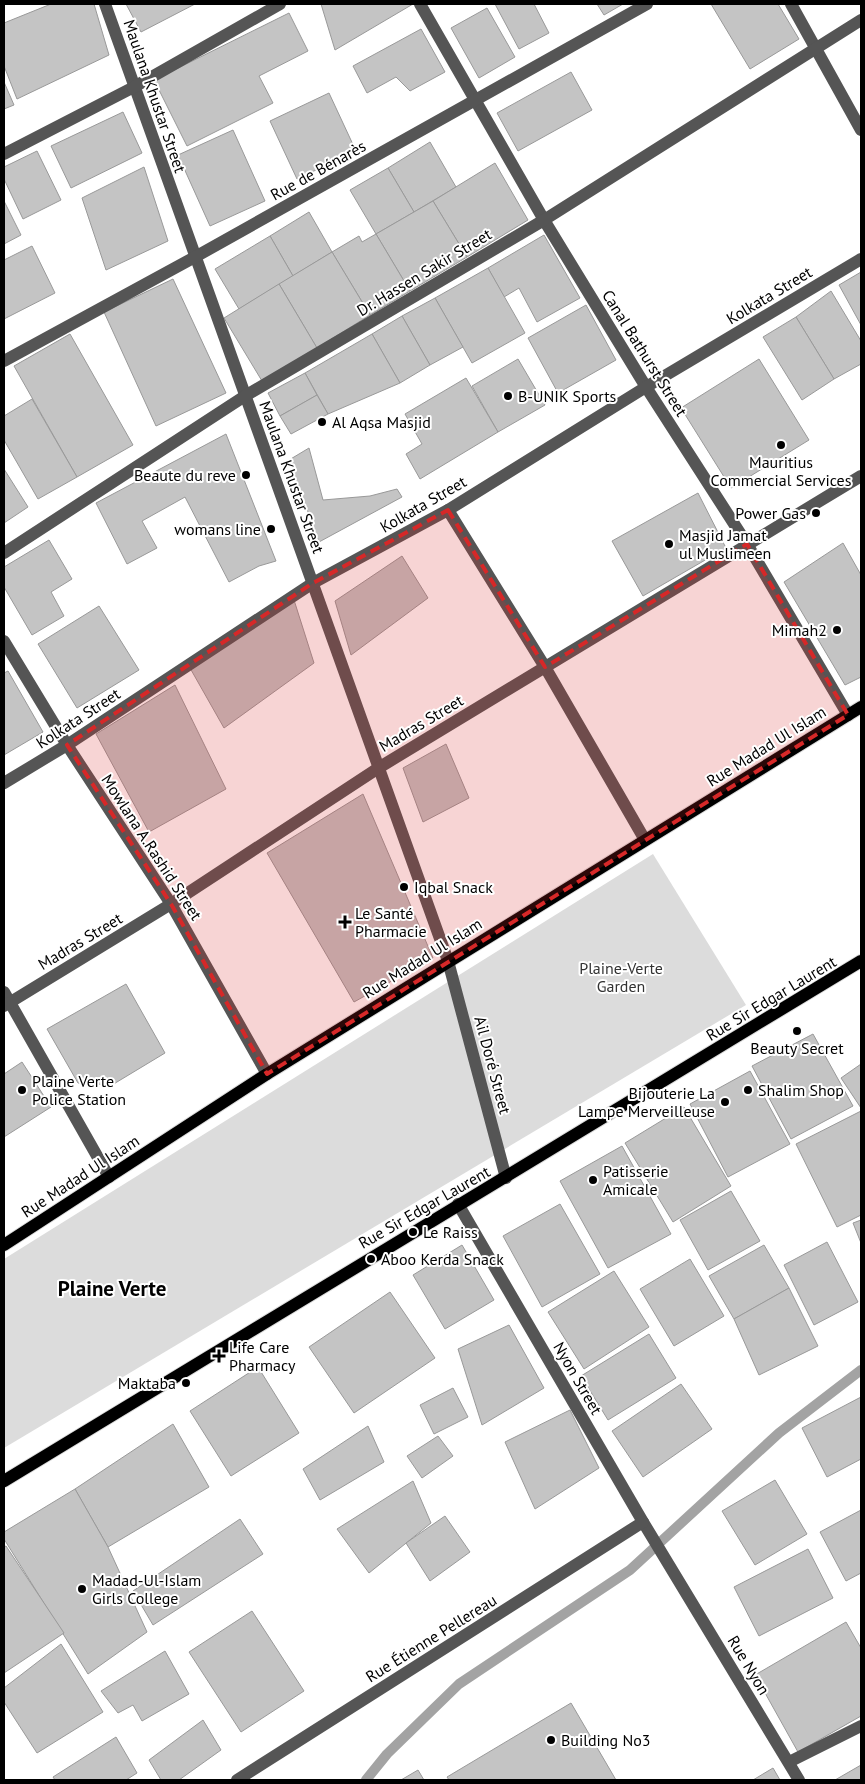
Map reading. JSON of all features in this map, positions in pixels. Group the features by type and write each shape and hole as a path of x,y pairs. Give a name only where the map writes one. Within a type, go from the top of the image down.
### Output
{"main road":[{"name":"Rue Madad Ul Islam","path":"4,1245 267,1074 861,707"},
{"name":"Rue Sir Edgar Laurent","path":"4,1481 458,1204 506,1178 861,962"}],"street":[{"name":"Maulana Khustar Street","path":"105,4 448,961"},
{"path":"4,154 134,87 280,4"},
{"name":"Canal Bathurst Street","path":"420,4 544,220 646,387 748,544 848,715"},
{"name":"Rue de Bénarès","path":"4,361 196,257 647,4"},
{"path":"791,4 861,130"},
{"name":"Dr. Hassen Sakir Street","path":"4,553 246,396 544,220 861,20"},
{"name":"Kolkata Street","path":"4,783 67,745 313,583 448,510 646,387 861,259"},
{"name":"Madras Street","path":"6,1000 171,904 380,767 861,476"},
{"path":"448,510 545,667 645,840"},
{"name":"Mowlana A.Rashid Street","path":"4,641 67,745 171,904 267,1074"},
{"name":"Ail Doré Street","path":"448,961 506,1178"},
{"path":"6,1000 109,1177"},
{"name":"Nyon Street","path":"458,1204 670,1567"},
{"name":"Rue Étienne Pellereau","path":"237,1780 643,1522"},
{"name":"Rue Nyon","path":"670,1567 799,1780"},
{"path":"789,1762 861,1726"}],"highlighted area":[{"path":"448,510 545,667 747,544 848,715 267,1074 171,904 67,745 313,583"}],"green space":[{"name":"Plaine-Verte Garden","path":"653,854 746,1005 4,1448 4,1259"}],"building":[{"path":"51,4 94,4 109,55 17,99 4,66 4,23"},
{"path":"126,4 195,4 141,32"},
{"path":"321,4 413,4 335,50"},
{"path":"495,4 534,4 549,33 519,49"},
{"path":"597,4 623,4 604,15"},
{"path":"711,4 778,4 799,39 750,69"},
{"path":"487,8 515,57 479,78 451,28"},
{"path":"289,13 308,51 259,76 273,103 187,146 154,80"},
{"path":"421,29 445,72 410,91 396,77 367,93 353,66"},
{"path":"571,72 592,110 518,151 497,113"},
{"path":"4,82 14,105 4,109"},
{"path":"329,93 356,151 297,179 270,121"},
{"path":"123,112 142,153 71,188 51,146"},
{"path":"233,130 265,201 210,226 178,155"},
{"path":"430,142 456,187 414,212 388,168"},
{"path":"37,151 61,200 23,219 4,179 4,167"},
{"path":"495,163 528,220 467,257 433,201"},
{"path":"144,167 168,241 106,270 82,198"},
{"path":"388,168 414,212 376,234 350,190"},
{"path":"4,201 21,235 4,244"},
{"path":"433,201 467,257 410,291 376,234"},
{"path":"309,212 332,252 293,276 270,236"},
{"path":"376,234 410,291 370,315 332,252 359,236 362,242"},
{"path":"544,235 580,298 537,322 519,288 504,297 488,268"},
{"path":"270,236 293,276 239,309 215,269"},
{"path":"32,246 55,293 4,319 4,260"},
{"path":"332,252 370,315 317,348 279,284"},
{"path":"488,268 525,333 472,363 435,298"},
{"path":"861,272 861,325 839,285"},
{"path":"173,279 226,393 156,426 104,312"},
{"path":"279,284 317,348 262,381 224,318"},
{"path":"831,291 861,341 861,364 834,379 796,317"},
{"path":"435,298 463,347 430,365 402,316"},
{"path":"586,305 616,360 558,393 528,338"},
{"path":"402,316 430,365 400,383 372,334"},
{"path":"796,317 834,379 802,400 763,337"},
{"path":"70,334 133,445 77,477 14,366"},
{"path":"372,334 400,383 328,414 305,373"},
{"name":"B-UNIK Sports","path":"518,359 545,405 498,432 472,386"},
{"path":"759,359 809,440 731,488 681,408"},
{"path":"305,373 317,395 280,416 268,393"},
{"path":"466,378 498,432 420,479 406,454 422,444 405,414"},
{"path":"317,395 328,414 291,434 280,416"},
{"path":"32,399 77,477 38,499 4,440 4,416"},
{"path":"226,434 276,561 259,566 229,582 185,497 142,521 157,548 127,564 96,503"},
{"path":"309,448 323,500 370,496 397,489 402,497 319,542 289,460"},
{"path":"4,469 28,507 4,523"},
{"name":"Masjid Jamat ul Muslimeen","path":"698,493 726,548 643,596 612,541"},
{"path":"49,540 72,579 51,592 64,616 32,635 4,587 4,567"},
{"name":"Mimah2","path":"843,543 861,575 861,677 845,685 784,582"},
{"path":"402,556 428,598 351,655 335,601"},
{"path":"294,600 314,663 224,728 190,668"},
{"path":"99,606 139,670 77,708 38,644"},
{"path":"8,671 43,732 4,755 4,673"},
{"path":"175,685 226,789 149,832 96,734"},
{"path":"446,744 469,798 423,822 403,768"},
{"path":"363,794 433,958 354,1002 267,853"},
{"path":"126,984 165,1053 112,1085 78,1083 47,1029"},
{"path":"813,1034 853,1106 791,1139 752,1066"},
{"name":"Plaine Verte Police Station","path":"22,1062 51,1107 4,1137 4,1074"},
{"path":"861,1064 861,1108 841,1078"},
{"path":"750,1071 790,1144 728,1177 690,1104"},
{"path":"684,1107 731,1186 673,1222 625,1143"},
{"path":"861,1111 861,1215 837,1227 796,1144"},
{"path":"622,1146 671,1234 608,1268 560,1181"},
{"path":"731,1191 760,1241 708,1270 680,1220"},
{"path":"560,1204 600,1274 542,1307 503,1236"},
{"path":"861,1220 861,1243 853,1223"},
{"path":"827,1242 858,1302 814,1325 784,1265"},
{"path":"462,1245 494,1300 445,1329 413,1275"},
{"path":"764,1245 789,1288 734,1319 709,1276"},
{"path":"690,1259 724,1316 674,1346 640,1289"},
{"path":"614,1271 649,1327 584,1369 548,1312"},
{"path":"789,1288 818,1346 759,1375 734,1319"},
{"path":"390,1292 435,1358 354,1413 309,1347"},
{"path":"509,1325 544,1388 482,1425 458,1349"},
{"path":"649,1334 676,1378 608,1420 581,1376"},
{"path":"258,1367 299,1433 231,1476 190,1411"},
{"path":"681,1384 712,1429 643,1477 612,1431"},
{"path":"453,1388 468,1417 434,1434 420,1405"},
{"path":"861,1397 861,1459 827,1477 802,1428"},
{"path":"570,1410 599,1468 535,1509 505,1442"},
{"path":"173,1424 209,1487 108,1547 75,1489"},
{"path":"368,1426 384,1462 320,1500 303,1469"},
{"path":"438,1436 453,1456 422,1478 407,1456"},
{"path":"775,1480 807,1534 755,1565 722,1511"},
{"path":"413,1481 431,1523 369,1573 337,1529"},
{"name":"Madad-Ul-Islam Girls College","path":"75,1489 108,1547 147,1632 88,1674 4,1539 4,1532"},
{"path":"861,1510 861,1573 846,1581 820,1532"},
{"path":"445,1516 470,1552 430,1581 406,1543"},
{"path":"240,1519 263,1554 153,1625 133,1591"},
{"path":"6,1546 64,1633 4,1673 4,1547"},
{"path":"808,1549 833,1598 759,1636 734,1587"},
{"path":"252,1611 304,1691 241,1732 189,1652"},
{"path":"846,1622 861,1648 861,1716 798,1752 755,1675"},
{"path":"61,1644 103,1712 37,1753 4,1702 4,1688"},
{"path":"165,1651 189,1694 142,1721 133,1705 118,1713 101,1691"},
{"name":"Building No3","path":"571,1703 616,1780 449,1780 447,1777"},
{"path":"203,1720 221,1750 179,1780 161,1780 149,1760"},
{"path":"116,1737 137,1773 126,1780 55,1780 53,1777"},
{"path":"861,1765 861,1780 835,1780"},
{"path":"773,1768 780,1780 753,1780"},
{"path":"418,1770 424,1780 401,1780"}],"waterway":[{"path":"366,1780 387,1754 459,1684 630,1570 779,1433 861,1370"}],"place":[{"name":"B-UNIK Sports","path":"508,396"},
{"name":"Al Aqsa Masjid","path":"322,422"},
{"name":"Mauritius Commercial Services","path":"781,445"},
{"name":"Beaute du reve","path":"246,475"},
{"name":"Power Gas","path":"816,513"},
{"name":"womans line","path":"271,529"},
{"name":"Masjid Jamat ul Muslimeen","path":"669,544"},
{"name":"Mimah2","path":"837,630"},
{"name":"Iqbal Snack","path":"404,887"},
{"name":"Le Santé Pharmacie","path":"345,922"},
{"name":"Beauty Secret","path":"797,1031"},
{"name":"Plaine Verte Police Station","path":"22,1090"},
{"name":"Shalim Shop","path":"748,1090"},
{"name":"Bijouterie La Lampe Merveilleuse","path":"725,1102"},
{"name":"Patisserie Amicale","path":"593,1180"},
{"name":"Le Raiss","path":"413,1232"},
{"name":"Aboo Kerda Snack","path":"371,1259"},
{"name":"Life Care Pharmacy","path":"219,1356"},
{"name":"Maktaba","path":"186,1383"},
{"name":"Madad-Ul-Islam Girls College","path":"82,1589"},
{"name":"Building No3","path":"551,1740"}],"district":[{"name":"Plaine Verte","path":"112,1288"}]}
